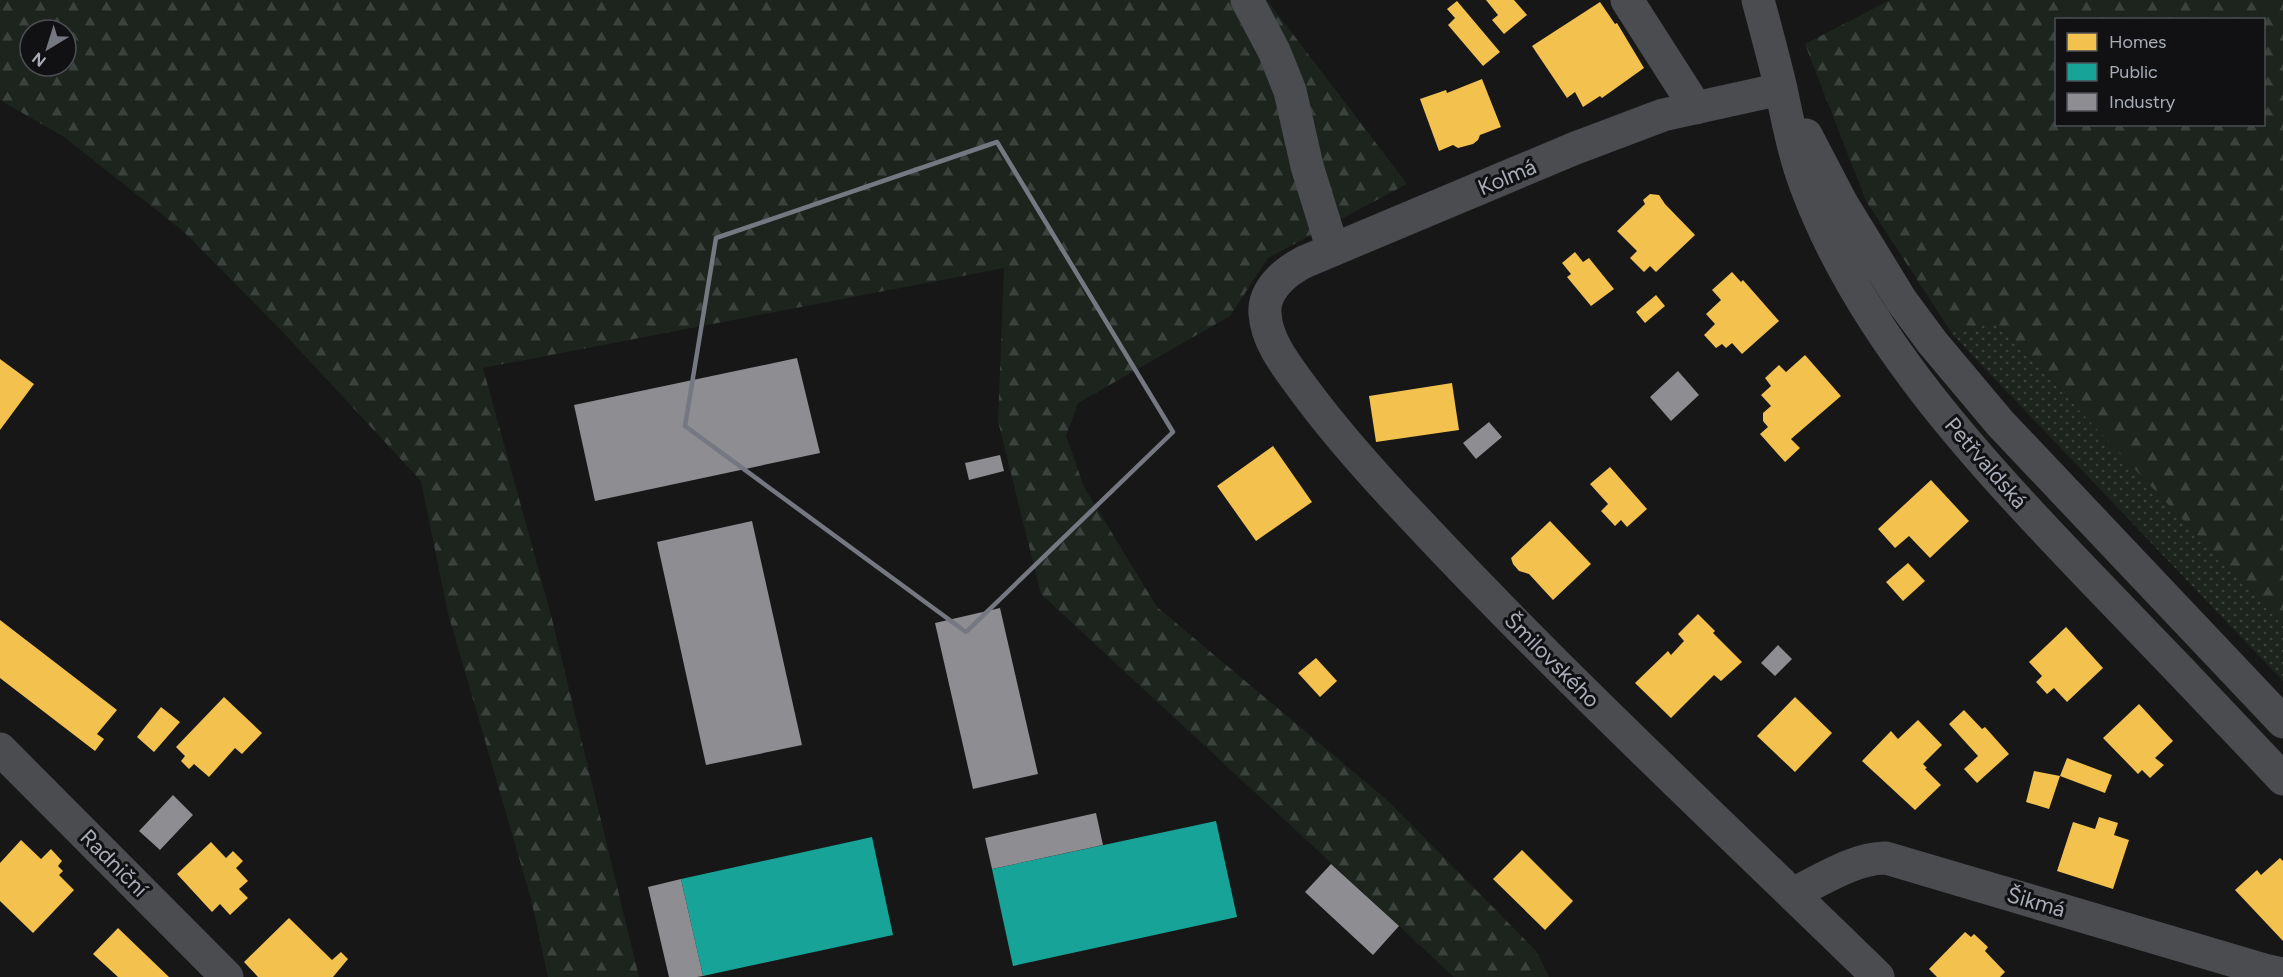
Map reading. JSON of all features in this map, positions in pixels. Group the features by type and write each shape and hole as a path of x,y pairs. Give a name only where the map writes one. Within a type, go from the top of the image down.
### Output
{"street":[{"path":"1247,0 1274,51 1290,91 1307,166 1333,250"},
{"path":"1627,0 1696,108"},
{"name":"Petřvaldská","path":"1758,0 1791,138 1806,187 1831,242 1858,291 1911,371 1977,455 2027,512 2283,778"},
{"name":"Kolmá","path":"1265,313 1269,295 1281,278 1304,262 1573,149 1663,115 1780,89"},
{"name":"Petřvaldská","path":"1780,89 1847,212 1901,300 1932,342 2000,423 2283,722"},
{"name":"Šmilovského","path":"1265,313 1273,344 1286,365 1338,435 1376,478 1543,652 1878,977"},
{"name":"Radniční","path":"0,749 227,977"},
{"name":"Šikmá","path":"1793,894 1855,865 1874,858 1886,858 2283,974"}],"highlighted area":[{"path":"997,142 1173,432 966,632 685,426 716,238"}],"green space":[{"path":"0,0 1267,0 1407,184 1268,258 1230,316 1078,403 1066,436 1084,487 1157,607 1387,800 1536,951 1549,977 1454,977 1041,594 998,421 1004,268 483,368 551,615 639,977 548,977 531,899 448,613 421,481 281,330 183,231 64,137 0,100"},
{"path":"1890,0 2283,0 2283,626 1995,321 1953,335 1866,201 1805,44"},
{"path":"1995,321 2283,626 2283,681 1953,335"}],"building: Homes":[{"path":"1486,0 1514,0 1527,15 1504,34 1492,20 1498,15"},
{"path":"1457,1 1500,52 1483,66 1448,25 1455,18 1447,9"},
{"path":"1600,2 1615,24 1617,23 1644,68 1602,98 1600,96 1583,107 1575,92 1567,98 1532,46"},
{"path":"1482,79 1501,127 1480,135 1473,144 1458,148 1453,145 1439,151 1420,99 1446,90 1447,93"},
{"path":"1650,194 1659,195 1695,235 1656,272 1650,266 1644,272 1630,258 1637,251 1617,231 1645,204 1643,200"},
{"path":"1575,252 1583,262 1589,258 1614,289 1591,306 1567,277 1571,274 1562,263"},
{"path":"1732,272 1741,282 1743,280 1779,321 1742,354 1732,343 1726,348 1722,344 1716,348 1704,335 1715,324 1706,314 1721,300 1712,290"},
{"path":"1656,295 1665,306 1645,323 1636,312"},
{"path":"1805,355 1841,396 1791,439 1800,448 1785,462 1760,434 1768,427 1763,421 1763,413 1771,406 1761,395 1771,386 1765,378 1779,365 1786,372"},
{"path":"0,359 34,384 0,430"},
{"path":"1452,383 1459,430 1376,442 1369,396"},
{"path":"1273,446 1312,502 1256,541 1217,486"},
{"path":"1610,467 1647,509 1627,527 1621,520 1615,526 1601,511 1608,504 1590,484"},
{"path":"1931,480 1969,521 1930,558 1909,536 1895,548 1878,529"},
{"path":"1550,521 1591,564 1553,600 1529,574 1519,571 1511,558"},
{"path":"1908,563 1925,581 1903,601 1886,582"},
{"path":"1698,614 1742,662 1721,681 1714,675 1671,718 1635,683 1668,651 1671,655 1684,641 1678,634"},
{"path":"0,620 117,710 97,734 104,739 95,751 0,678"},
{"path":"2066,627 2103,668 2067,702 2054,688 2047,694 2036,682 2042,676 2029,662"},
{"path":"1316,658 1337,681 1320,697 1298,673"},
{"path":"224,697 262,733 242,754 235,748 209,777 194,764 189,769 181,761 185,756 176,747"},
{"path":"1795,697 1832,733 1795,772 1757,736"},
{"path":"2139,704 2173,741 2155,758 2164,765 2150,778 2142,770 2138,774 2103,738"},
{"path":"161,707 180,722 154,752 137,737"},
{"path":"1964,710 1982,729 1985,727 2009,754 1977,783 1964,769 1978,756 1949,724"},
{"path":"1918,720 1942,745 1923,764 1941,785 1915,810 1862,761 1891,731 1898,739"},
{"path":"2067,758 2112,775 2105,793 2060,776"},
{"path":"2034,771 2060,776 2049,809 2026,802"},
{"path":"2099,817 2118,823 2114,835 2129,840 2113,889 2057,871 2073,822 2095,829"},
{"path":"21,840 41,859 51,849 62,861 58,866 63,871 59,875 74,890 33,933 0,901 0,863"},
{"path":"211,842 226,858 233,851 243,861 236,868 248,881 239,889 248,898 230,915 220,904 212,912 177,874"},
{"path":"1522,850 1573,901 1545,930 1493,879"},
{"path":"2280,858 2283,861 2283,941 2235,890 2257,870 2261,875"},
{"path":"289,918 332,960 341,952 348,959 333,977 258,977 244,962"},
{"path":"118,928 169,977 118,977 93,954"},
{"path":"1965,932 1971,937 1974,934 1988,947 1985,951 2005,972 2000,977 1937,977 1929,969"}],"building: Public":[{"path":"1216,821 1237,917 1013,966 992,869"},
{"path":"872,837 893,935 703,976 681,879"}],"building: Industry":[{"path":"797,358 820,453 595,501 574,405"},
{"path":"1678,371 1699,395 1671,421 1650,397"},
{"path":"1489,422 1502,437 1476,459 1463,443"},
{"path":"1000,455 1004,471 969,480 965,463"},
{"path":"752,521 802,745 706,765 657,542"},
{"path":"1000,608 1038,774 973,789 935,623"},
{"path":"1778,645 1792,659 1775,676 1761,663"},
{"path":"173,795 193,815 160,850 139,831"},
{"path":"1096,813 1103,845 992,869 985,838"},
{"path":"1331,864 1399,926 1373,955 1305,892"},
{"path":"681,879 703,976 669,977 648,887"}]}
